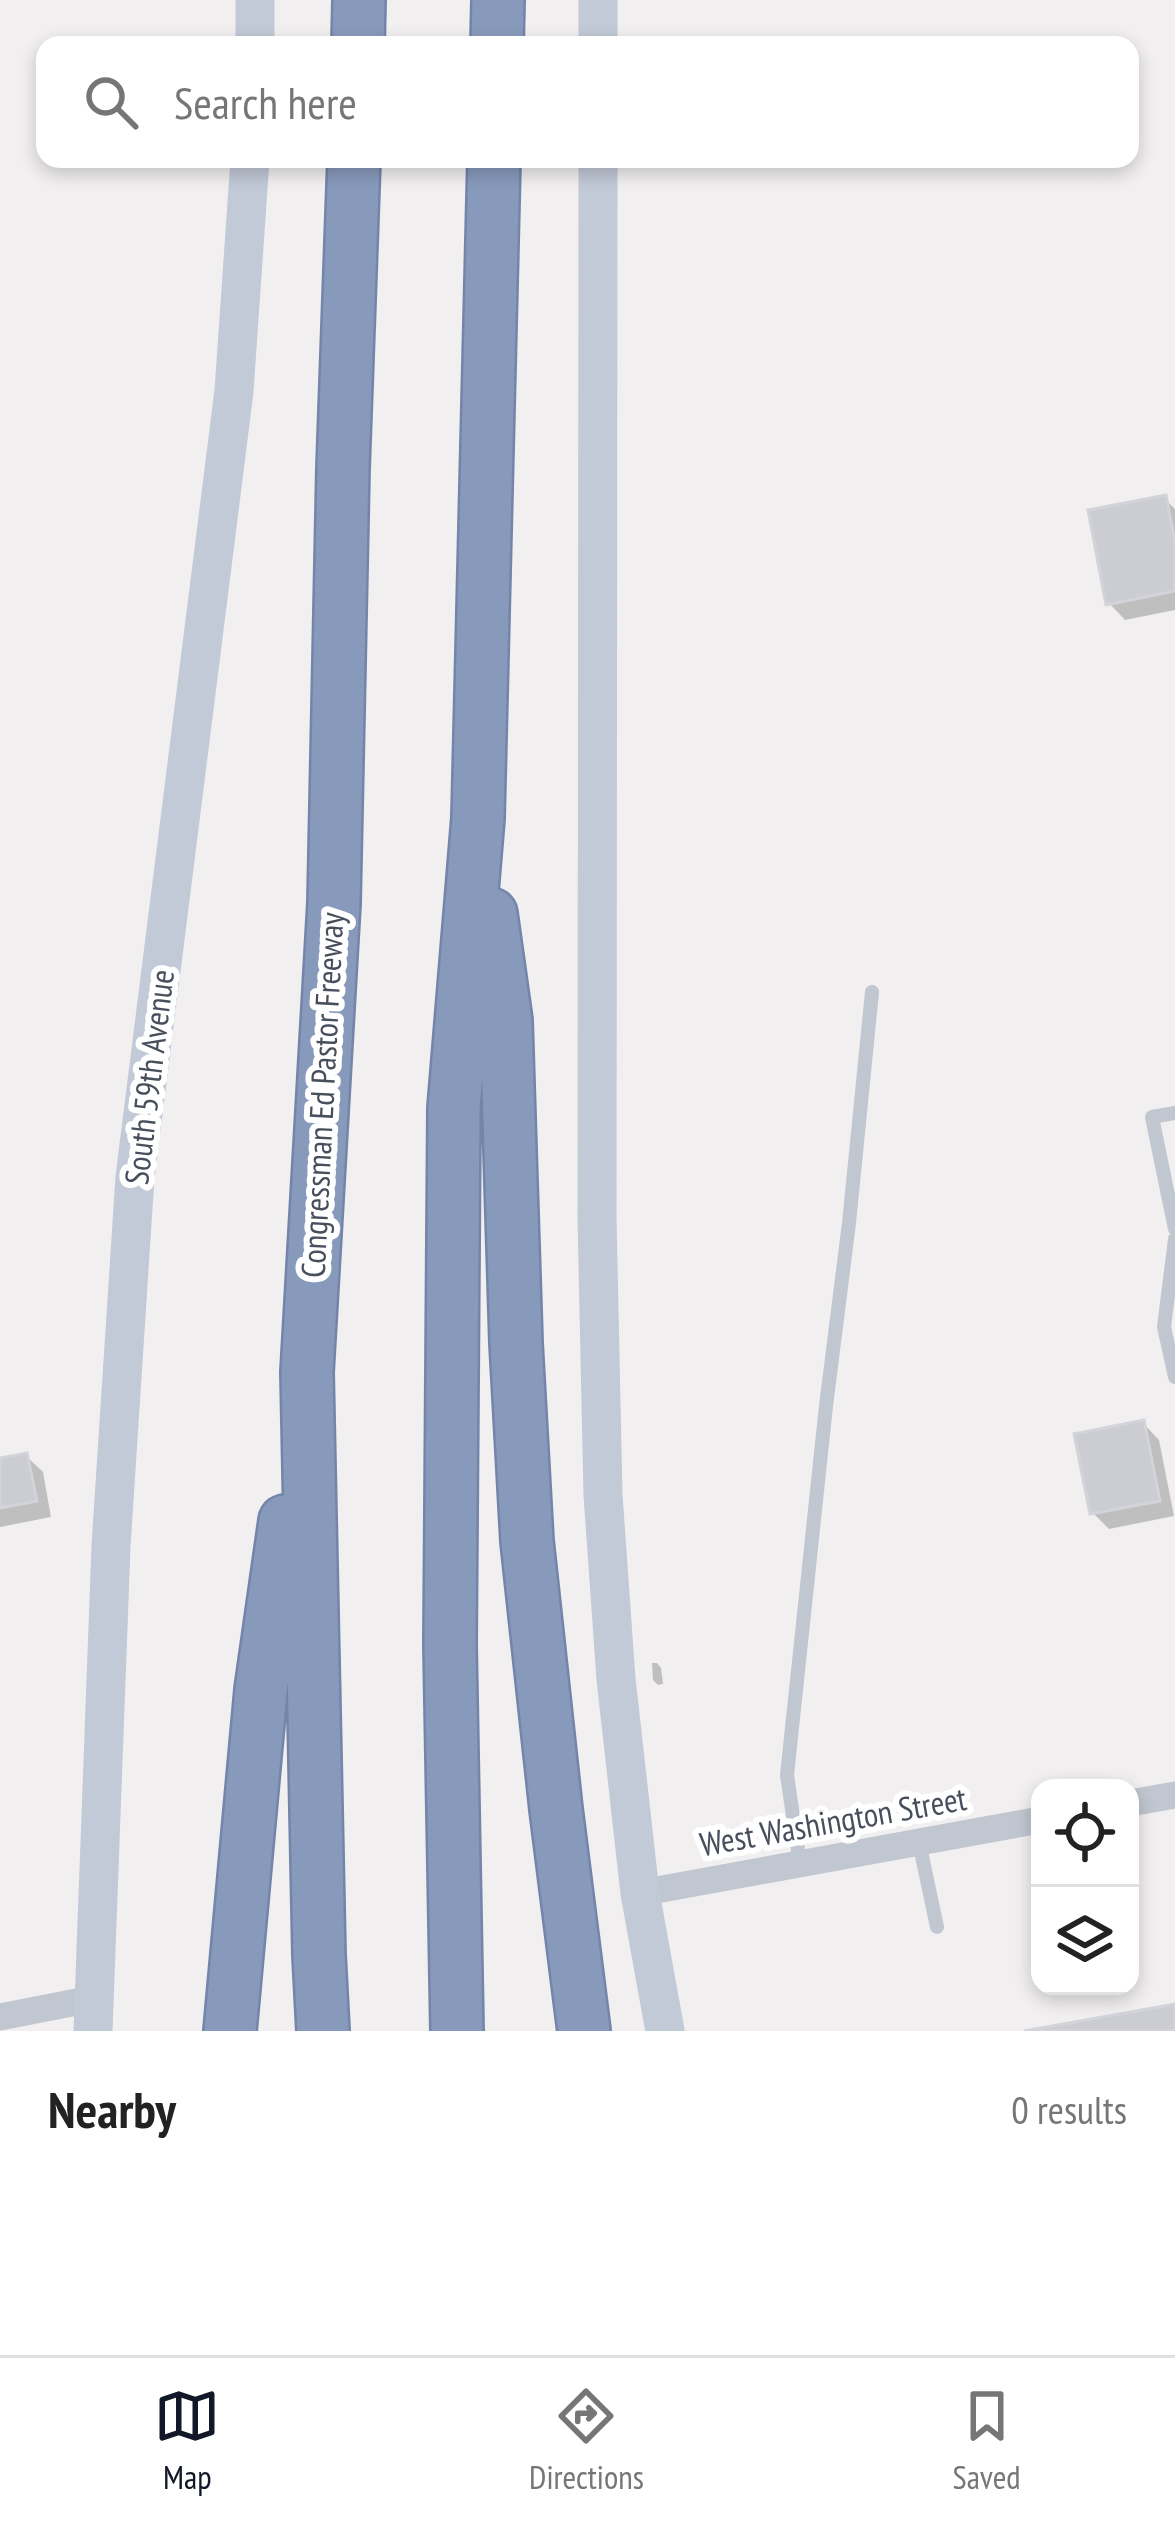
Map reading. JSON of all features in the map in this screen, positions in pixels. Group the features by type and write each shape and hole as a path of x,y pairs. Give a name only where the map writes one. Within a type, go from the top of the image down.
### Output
{"highway":[{"path":"358,36 359,0"},
{"path":"496,36 498,0"},
{"name":"Congressman Ed Pastor Freeway","path":"323,2031 307,1372 334,903 354,168"},
{"path":"457,2031 450,1645 454,1108 478,818 494,168"},
{"path":"478,818 506,1021 526,1540 584,2031"},
{"path":"230,2031 261,1690 307,1372"}],"main road":[{"path":"255,0 255,36"},
{"path":"598,0 598,36"},
{"name":"South 59th Avenue","path":"93,2015 111,1546 136,1177 234,391 249,168"},
{"path":"598,168 597,1218 603,1495 616,1679 640,1893 665,2031"}],"street":[{"path":"1139,1801 1175,1795"},
{"name":"West Washington Street","path":"640,1893 1031,1822"},
{"path":"0,2017 93,2015"}],"lane":[{"path":"800,1864 787,1775 872,992"},
{"path":"1175,1113 1152,1118 1175,1229"},
{"path":"1175,1239 1164,1327 1175,1377"},
{"path":"919,1842 938,1927"}],"building":[{"path":"1166,495 1175,543 1175,591 1106,605 1088,510"},
{"path":"1144,1420 1160,1501 1090,1514 1074,1434"},
{"path":"27,1453 37,1501 0,1508 0,1458"},
{"path":"1175,2004 1175,2031 1024,2031"}]}
